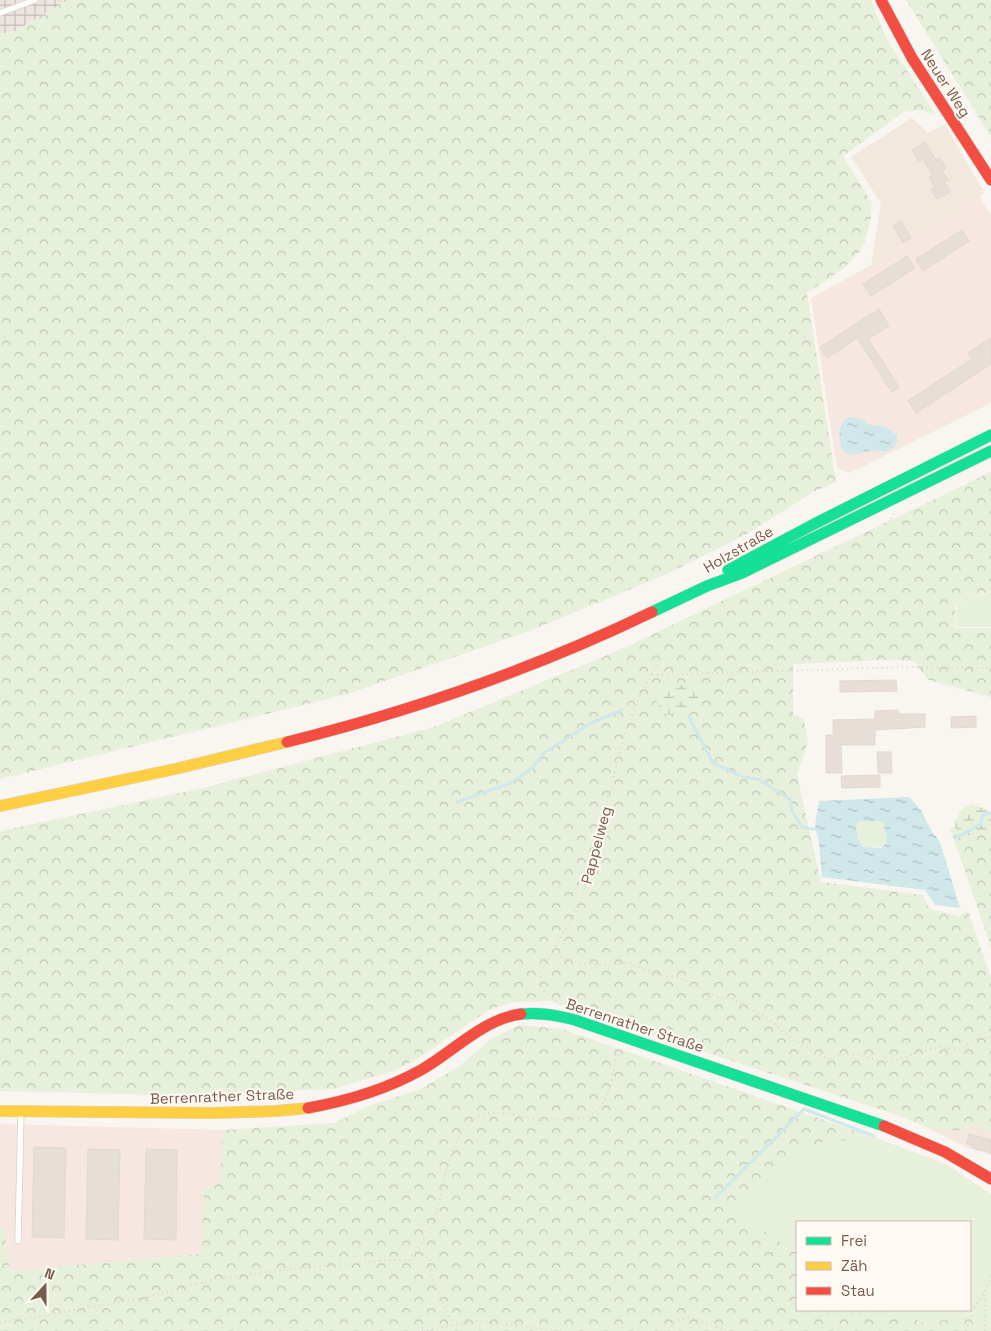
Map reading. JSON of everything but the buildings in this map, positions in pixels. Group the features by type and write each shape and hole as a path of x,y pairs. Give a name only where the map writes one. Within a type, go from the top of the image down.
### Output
{"main road":[{"name":"Neuer Weg","path":"881,0 912,58 991,180"},
{"name":"Holzstraße","path":"704,587 734,565 991,435"},
{"name":"Holzstraße","path":"704,587 742,573 991,451"},
{"path":"0,806 210,762 382,716 464,689 534,663 630,622 704,587"},
{"name":"Berrenrather Straße","path":"0,1110 152,1114 293,1110 338,1102 386,1087 430,1065 495,1021 534,1012 553,1014 620,1035 886,1126 944,1151 991,1179"}],"lane":[{"path":"0,13 34,0"},
{"path":"18,1241 21,1111"}],"path":[{"name":"Pappelweg","path":"549,1004 558,1004 543,990 540,974 581,902 625,732 639,698 660,659"},
{"path":"652,675 903,667 991,668"},
{"path":"555,949 559,956 578,963 599,965 630,963 662,976 672,976 684,980 718,998 729,997 774,1022 782,1031 803,1046 828,1059 840,1055 856,1054 883,1062 898,1060 940,1047 961,1050 976,1039 991,1037"},
{"path":"0,1324 148,1297 216,1279 290,1269 410,1260 423,1240 428,1238 434,1225 452,1153 469,1123 484,1114 500,1113 541,1120 584,1118 596,1112 604,1103 609,1090 620,1035"},
{"path":"418,1249 431,1261 431,1275 453,1325"},
{"path":"966,1331 972,1311 985,1290 991,1275"},
{"path":"985,1290 985,1331"},
{"path":"669,1331 673,1323 687,1317 726,1331"},
{"path":"422,1331 479,1321 561,1331"}],"shaded area":[{"path":"0,0 68,0 15,31 0,34"},
{"path":"912,118 928,133 945,124 984,192 871,265 881,203 851,157"},
{"path":"979,197 991,215 991,403 850,473 837,468 811,298 871,265"},
{"path":"0,1124 223,1130 220,1184 204,1188 201,1254 9,1271 4,1229 0,1228"},
{"path":"971,1125 991,1131 991,1155 968,1148 926,1127 958,1131"}],"green space":[{"path":"68,0 871,0 886,38 936,115 919,110 904,112 843,156 872,203 871,219 864,244 859,252 843,269 807,293 836,482 813,492 747,534 667,574 527,632 344,695 0,779 0,34 15,31"},
{"path":"906,0 991,0 991,137"},
{"path":"991,472 991,591 956,604 955,628 991,628 991,697 928,680 914,661 885,660 793,664 793,714 804,720 808,741 797,775 821,882 922,895 930,909 959,916 968,911 991,978 991,1131 971,1125 958,1131 926,1127 891,1113 549,1001 513,1002 489,1010 420,1057 397,1070 333,1089 167,1095 0,1091 0,831 203,788 434,727 624,648"},
{"path":"991,592 991,627 956,627 957,604"},
{"path":"700,684 701,694 687,711 689,717 665,714 652,696 669,686"},
{"path":"971,804 986,809 991,813 991,830 981,834 963,835 955,827 954,822 962,810"},
{"path":"966,811 991,818 991,947 950,828 954,827"},
{"path":"859,821 883,821 887,842 881,847 864,847 858,839 856,826"},
{"path":"519,1025 562,1029 876,1138 822,1142 784,1157 731,1209 796,1252 796,1311 893,1311 927,1324 976,1312 975,1331 0,1331 0,1228 4,1228 10,1271 201,1254 204,1188 220,1183 223,1130 334,1123 371,1105 419,1090 458,1067 491,1039"},
{"path":"876,1138 946,1164 991,1194 991,1331 975,1331 975,1312 927,1324 893,1311 971,1311 971,1221 796,1221 796,1252 731,1209 784,1157 822,1142"}],"water":[{"path":"851,417 864,420 868,424 886,427 897,435 895,446 884,452 876,450 851,455 843,451 839,430 844,420"},
{"path":"909,797 921,810 931,830 940,842 960,908 935,905 925,890 822,877 819,843 815,826 819,801","holes":["859,821 883,821 887,842 881,848 864,847 858,839 856,826"]}],"waterway":[{"path":"457,802 511,783 532,768 544,753 591,723 622,710"},
{"path":"689,717 713,763 743,777 758,779 790,799 792,811 802,827 819,830"},
{"path":"956,838 981,824 982,816 990,813"},
{"path":"715,1198 804,1109 874,1136"}],"traffic: fast":[{"path":"728,570 816,523 991,435"},
{"path":"652,612 707,586 742,573 991,451"},
{"path":"521,1014 548,1014 575,1020 884,1126"}],"traffic: slow":[{"path":"0,806 175,769 287,742"},
{"path":"0,1111 212,1113 308,1108"}],"traffic: jam":[{"path":"881,0 912,58 991,180"},
{"path":"287,742 427,702 518,670 564,652 652,612"},
{"path":"308,1108 381,1089 433,1063 494,1022 521,1014"},
{"path":"884,1126 945,1152 991,1179"}]}
